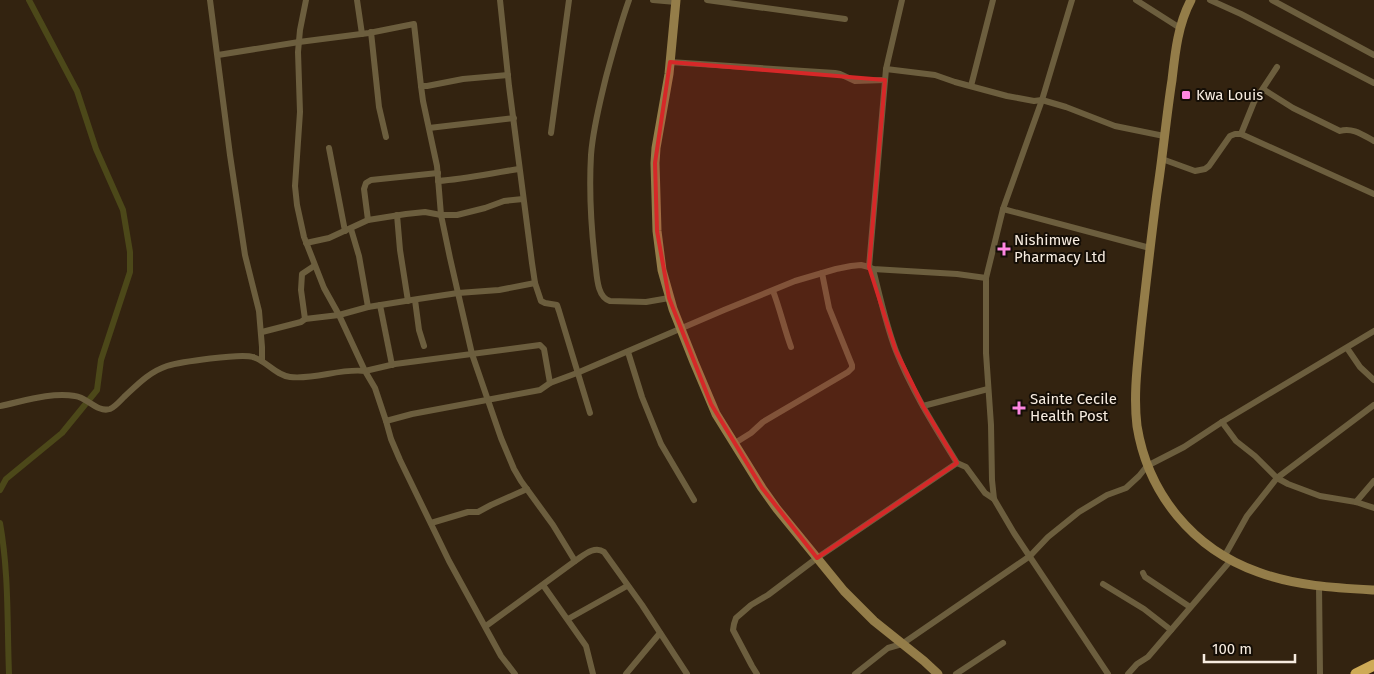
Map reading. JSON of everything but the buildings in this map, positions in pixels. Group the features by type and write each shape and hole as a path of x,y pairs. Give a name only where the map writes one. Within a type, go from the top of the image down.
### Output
{"highway":[{"path":"1356,674 1374,665"}],"main road":[{"path":"1191,0 1180,28 1174,63 1137,364 1136,406 1140,441 1147,466 1170,506 1184,524 1198,538 1227,559 1259,573 1282,579 1319,586 1374,590"},
{"path":"676,1 666,95 656,148 654,180 657,231 662,270 669,298 711,404 762,488 787,522 844,591 874,621 938,674"}],"street":[{"path":"210,0 245,255 262,332 262,361"},
{"path":"306,0 299,42 299,132 295,186 297,205 306,243 324,288 378,396 400,460 460,582 501,656 515,674"},
{"path":"357,0 362,34"},
{"path":"500,0 519,169 535,283 541,300 545,303 554,304 558,308 590,413"},
{"path":"551,133 570,0"},
{"path":"628,0 605,80 591,155 591,213 598,278 601,294 605,300 646,302 669,298"},
{"path":"653,0 676,1"},
{"path":"707,0 845,19"},
{"path":"902,0 886,69 871,268 896,351 923,406 957,463 966,467 985,493 994,499"},
{"path":"972,86 993,0"},
{"path":"1072,0 1042,100 1003,208 986,278 986,353 991,425 992,480 994,499 1014,534 1108,674"},
{"path":"1136,0 1180,28"},
{"path":"1210,0 1249,18 1374,83"},
{"path":"1272,0 1374,56"},
{"path":"218,55 362,34 414,24 423,102 438,173 442,216 472,354 517,475 553,525 575,561"},
{"path":"371,32 379,107 386,137"},
{"path":"670,62 835,73 854,81 885,80"},
{"path":"1241,134 1254,102 1277,67"},
{"path":"886,69 936,75 1008,96 1034,101 1042,100 1066,107 1114,126 1164,136"},
{"path":"421,86 508,74"},
{"path":"1263,89 1292,108 1340,131 1346,129 1355,131 1374,140"},
{"path":"429,128 514,118"},
{"path":"1162,159 1195,171 1205,169 1230,136 1241,134 1374,194"},
{"path":"329,148 348,230 359,256 368,307"},
{"path":"438,181 519,169"},
{"path":"368,220 364,190 366,182 438,173"},
{"path":"306,243 329,238 368,220 425,212 442,216 457,216 504,201 523,199"},
{"path":"1003,208 1150,248"},
{"path":"397,215 400,250 424,346"},
{"path":"386,421 412,414 540,390 550,383 577,374 724,310 795,282 851,266 861,265 871,268 958,274 986,278"},
{"path":"305,319 301,283 302,274 314,266"},
{"path":"735,443 751,433 763,422 852,368 829,308 822,273"},
{"path":"262,332 302,322 305,319 339,315 368,307 458,293 499,290 535,283"},
{"path":"773,291 791,347"},
{"path":"380,305 392,365"},
{"path":"855,674 888,648 902,644 1030,556 1048,536 1079,512 1107,495 1126,488 1147,466 1184,447 1222,422 1374,331"},
{"path":"0,406 58,395 69,395 82,397 95,406 110,409 143,379 166,367 182,362 250,356 262,361 274,370 289,376 317,375 347,371 366,371 392,365 540,345 544,349 550,383"},
{"path":"1346,348 1360,367 1374,380"},
{"path":"628,352 642,397 661,444 694,500"},
{"path":"923,406 988,388"},
{"path":"1128,674 1137,664 1148,657 1227,559 1247,516 1277,478 1374,405"},
{"path":"1222,422 1236,440 1277,478 1320,496 1356,502 1374,508"},
{"path":"757,674 733,630 736,618 751,605 768,595 817,558 957,463"},
{"path":"1356,502 1374,481"},
{"path":"431,523 468,512 478,512 527,489"},
{"path":"486,626 575,561 595,549 600,549 642,605 687,674"},
{"path":"1143,573 1145,577 1190,607"},
{"path":"1103,584 1144,609 1171,630"},
{"path":"543,585 586,646 593,674"},
{"path":"568,619 627,586"},
{"path":"1319,586 1320,674"},
{"path":"626,674 660,633"},
{"path":"956,674 1003,643"}],"highlighted area":[{"path":"670,62 885,80 869,267 896,351 923,406 957,463 817,558 762,488 711,404 669,298 657,231 655,163"}],"waterway":[{"path":"0,490 6,479 62,433 97,390 101,360 130,272 130,252 123,210 96,149 77,91 29,0"},
{"path":"0,523 6,579 9,674"}],"place":[{"name":"Kwa Louis","path":"1186,95"},
{"name":"Nishimwe Pharmacy Ltd","path":"1004,249"},
{"name":"Sainte Cecile Health Post","path":"1019,408"}]}
